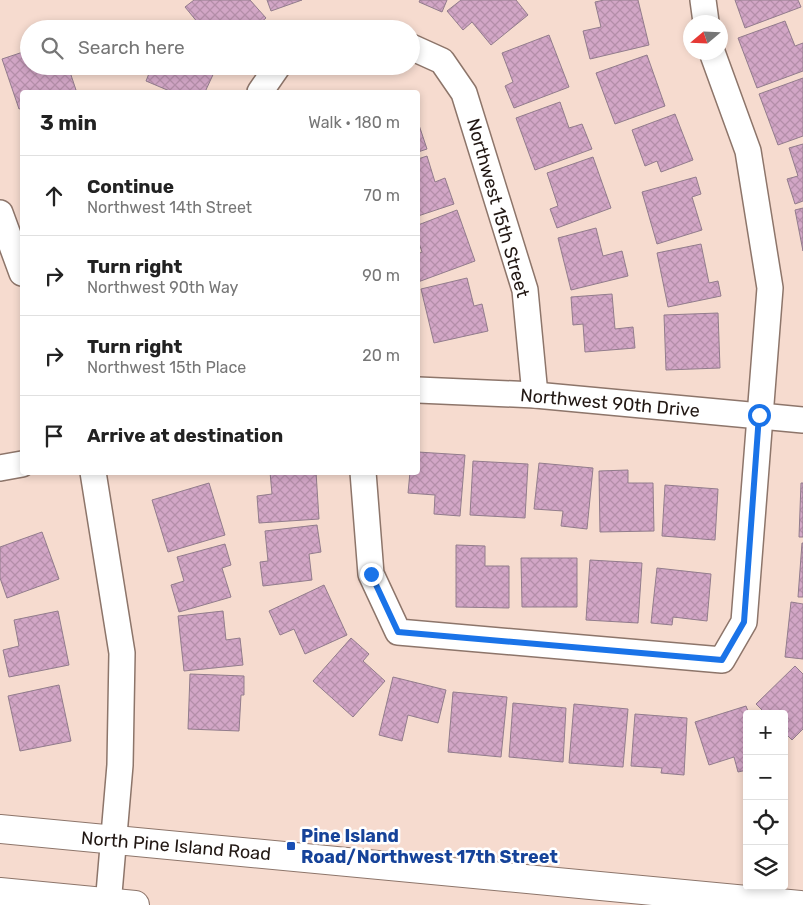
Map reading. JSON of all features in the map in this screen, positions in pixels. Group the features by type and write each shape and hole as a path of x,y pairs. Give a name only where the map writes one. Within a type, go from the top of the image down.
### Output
{"main road":[{"name":"North Pine Island Road","path":"0,829 800,905"},
{"path":"0,892 108,904 134,905"}],"street":[{"path":"703,0 705,15"},
{"name":"Northwest 15th Street","path":"420,51 442,61 464,93 525,290 535,396"},
{"path":"363,475 371,574 398,632 722,660 744,622 770,288 748,151 715,60"},
{"path":"261,90 272,75"},
{"path":"0,213 20,268"},
{"name":"Northwest 90th Drive","path":"420,390 535,396 803,420"},
{"path":"0,468 20,464"},
{"path":"93,475 122,653 120,765 108,904"}],"building":[{"path":"194,0 250,0 266,18 264,20 196,20 185,7"},
{"path":"267,0 302,0 271,11"},
{"path":"420,0 447,0 442,12 419,2"},
{"path":"461,0 516,0 528,15 491,45 472,22 463,30 447,11"},
{"path":"604,0 638,0 649,45 590,59 583,31 601,27 595,2"},
{"path":"735,0 798,0 801,7 745,28"},
{"path":"785,21 795,46 803,43 803,71 757,88 738,38"},
{"path":"549,35 569,87 514,108 505,86 513,82 502,53"},
{"path":"20,53 20,75 71,75 76,90 20,90 19,109 2,59"},
{"path":"647,55 665,106 615,124 596,73"},
{"path":"148,75 213,75 206,90 167,90 146,81"},
{"path":"803,78 803,136 778,145 759,94"},
{"path":"560,102 569,128 582,124 592,149 535,170 516,118"},
{"path":"675,114 693,160 661,172 657,161 645,166 632,130"},
{"path":"420,128 427,149 420,151"},
{"path":"803,144 803,201 795,204 787,179 798,176 789,148"},
{"path":"427,156 435,182 445,178 454,204 420,215 420,158"},
{"path":"593,157 611,208 557,228 550,209 558,206 547,173"},
{"path":"696,177 701,194 692,197 702,230 657,244 642,192"},
{"path":"803,208 803,251 795,210"},
{"path":"457,210 475,261 420,281 420,253 422,252 420,246 420,224"},
{"path":"596,228 603,256 622,251 628,276 571,290 558,238"},
{"path":"701,244 709,283 718,281 721,296 668,307 657,253"},
{"path":"467,278 474,306 482,304 488,331 434,343 421,289"},
{"path":"612,294 615,329 633,327 635,348 585,352 583,324 573,325 571,297"},
{"path":"718,313 720,368 666,370 664,315"},
{"path":"420,452 465,455 460,516 434,514 435,495 408,493 410,475 420,475"},
{"path":"473,461 528,464 525,518 470,515"},
{"path":"539,463 593,468 587,529 561,526 563,511 534,509"},
{"path":"628,470 628,483 653,483 654,531 600,532 599,471"},
{"path":"270,475 316,475 319,519 259,523 257,496 272,494"},
{"path":"209,483 225,535 168,552 152,500"},
{"path":"801,483 803,483 803,537 799,537"},
{"path":"665,485 718,489 715,540 662,536"},
{"path":"317,525 321,552 309,554 312,580 263,586 260,562 268,561 265,531"},
{"path":"42,532 59,579 7,598 0,578 0,547"},
{"path":"802,543 803,597 798,597"},
{"path":"225,544 231,565 222,568 231,597 179,612 171,585 184,581 177,557"},
{"path":"456,545 485,546 485,566 509,566 509,608 456,607"},
{"path":"521,558 577,558 577,607 522,607"},
{"path":"590,560 642,563 638,623 586,620"},
{"path":"657,568 711,574 707,621 673,617 672,625 651,623"},
{"path":"324,585 347,635 305,654 294,629 280,635 269,611"},
{"path":"791,602 803,604 803,659 785,657"},
{"path":"58,611 69,665 9,677 3,650 19,646 14,620"},
{"path":"223,611 226,640 240,638 243,665 184,671 178,616"},
{"path":"351,638 369,654 363,661 385,681 353,717 313,681"},
{"path":"795,666 803,674 803,729 792,740 788,736 788,710 762,710 756,704"},
{"path":"190,674 244,676 244,695 241,695 239,731 188,729"},
{"path":"393,677 446,690 438,723 408,715 402,741 379,735"},
{"path":"59,685 71,741 20,751 8,696"},
{"path":"453,692 507,697 501,757 448,752"},
{"path":"513,703 566,708 563,762 509,757"},
{"path":"574,704 628,709 623,767 569,763"},
{"path":"746,706 748,710 743,710 743,771 738,772 734,757 709,765 695,722"},
{"path":"635,714 687,718 684,775 661,773 662,768 631,766"}],"place":[{"name":"Pine Island Road/Northwest 17th Street","path":"291,846"}],"route":[{"path":"371,574 398,632 722,660 744,622 759,415"}]}
